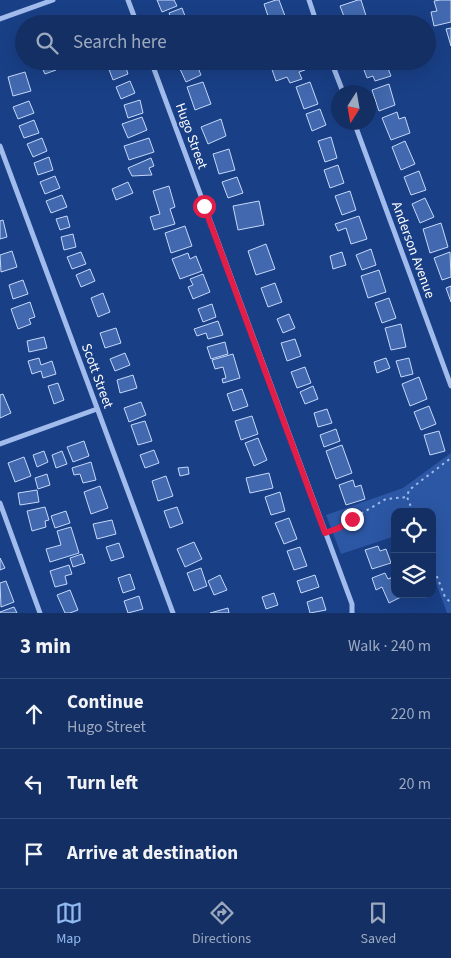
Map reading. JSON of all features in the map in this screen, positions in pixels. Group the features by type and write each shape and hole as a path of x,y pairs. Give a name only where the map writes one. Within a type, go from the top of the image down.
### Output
{"street":[{"path":"0,19 53,0"},
{"path":"128,0 134,15"},
{"path":"309,0 314,15"},
{"name":"Hugo Street","path":"154,70 352,604 352,613"},
{"path":"334,70 340,85"},
{"name":"Anderson Avenue","path":"357,130 451,386"},
{"name":"Scott Street","path":"0,146 173,613"},
{"path":"0,444 97,409"},
{"path":"0,503 40,613"}],"path":[{"path":"411,508 407,497 410,490 451,458"},
{"path":"325,533 339,528 364,510 386,499 407,497"},
{"path":"436,574 445,597 451,603"}],"shaded area":[{"path":"451,453 451,613 447,613 436,583 436,508 391,508 391,537 341,554 326,515 403,488"}],"building":[{"path":"157,0 174,0 177,6 162,12"},
{"path":"279,0 285,15 268,15 264,4"},
{"path":"361,0 366,15 343,15 340,6"},
{"path":"451,0 451,22 436,26 436,15 432,15 431,12 437,11 434,1"},
{"path":"182,8 185,15 170,15 169,13"},
{"path":"451,28 451,46 446,29"},
{"path":"43,70 56,70 45,74"},
{"path":"109,70 127,70 128,74 113,80"},
{"path":"180,70 199,70 201,75 186,82"},
{"path":"272,70 305,70 299,72 302,79 290,83 287,77 276,81"},
{"path":"364,70 389,70 391,76 375,81 373,76 367,78"},
{"path":"25,72 31,91 13,96 8,77"},
{"path":"130,81 135,93 121,99 116,87"},
{"path":"203,82 211,104 195,110 187,87"},
{"path":"310,82 318,104 304,109 296,87"},
{"path":"389,84 395,105 379,111 376,102 376,89"},
{"path":"140,100 143,113 128,118 124,105"},
{"path":"29,101 34,113 18,119 13,107"},
{"path":"320,109 326,125 312,131 306,114"},
{"path":"397,112 399,119 405,117 410,133 391,140 382,118"},
{"path":"142,117 147,130 128,138 122,124"},
{"path":"221,119 226,136 208,144 201,127"},
{"path":"34,120 39,133 24,138 19,126"},
{"path":"331,137 337,158 325,162 318,141"},
{"path":"42,138 47,151 33,157 27,144"},
{"path":"149,138 154,152 129,160 124,146"},
{"path":"405,141 415,164 401,170 392,147"},
{"path":"229,149 235,170 219,174 213,154"},
{"path":"49,157 53,170 38,175 34,163"},
{"path":"151,158 154,166 149,168 152,175 132,176 128,168"},
{"path":"338,165 344,183 330,188 324,170"},
{"path":"419,171 426,190 411,195 404,177"},
{"path":"55,176 60,188 45,194 40,182"},
{"path":"237,177 243,193 228,198 222,182"},
{"path":"128,182 133,193 116,200 112,189"},
{"path":"169,186 175,207 170,209 175,224 154,230 150,217 160,214 153,191"},
{"path":"350,191 356,210 342,215 335,196"},
{"path":"62,195 67,207 51,213 46,201"},
{"path":"425,198 434,217 420,223 412,204"},
{"path":"259,201 264,225 238,230 233,206"},
{"path":"67,216 70,227 60,230 56,219"},
{"path":"359,216 367,239 351,244 346,228 338,231 335,224"},
{"path":"3,220 7,237 0,239 0,221"},
{"path":"441,223 448,247 430,253 423,229"},
{"path":"185,226 192,246 171,253 165,233"},
{"path":"73,234 76,247 64,250 61,237"},
{"path":"266,244 275,269 256,275 248,251"},
{"path":"371,249 376,265 362,270 356,255"},
{"path":"12,251 17,267 1,272 0,255"},
{"path":"81,252 86,264 72,269 67,257"},
{"path":"342,252 346,265 333,269 330,256"},
{"path":"450,252 451,277 442,280 434,258"},
{"path":"188,253 190,259 196,256 202,271 180,279 172,259"},
{"path":"90,269 95,281 81,287 76,275"},
{"path":"379,270 386,292 368,298 361,276"},
{"path":"203,274 210,292 193,299 188,287 193,285 190,279"},
{"path":"23,280 28,294 13,299 9,285"},
{"path":"275,283 282,302 268,307 261,288"},
{"path":"451,286 451,302 446,288"},
{"path":"103,293 110,312 98,317 91,298"},
{"path":"389,298 396,318 382,323 375,303"},
{"path":"30,302 35,317 29,319 31,324 18,329 11,309"},
{"path":"212,304 216,317 203,322 198,309"},
{"path":"289,314 295,328 283,333 277,319"},
{"path":"218,321 223,335 208,339 206,333 197,336 194,329"},
{"path":"401,324 406,347 391,350 385,328"},
{"path":"116,328 121,343 105,348 100,333"},
{"path":"44,337 47,348 29,352 27,341"},
{"path":"295,339 301,356 287,361 281,343"},
{"path":"225,342 228,354 211,359 207,347"},
{"path":"125,353 130,365 115,371 110,359"},
{"path":"233,354 240,378 223,383 222,379 226,378 223,367 215,369 212,360"},
{"path":"39,358 41,365 52,361 56,374 43,378 41,371 32,374 28,361"},
{"path":"386,358 390,368 377,373 374,362"},
{"path":"409,358 413,374 401,377 396,361"},
{"path":"305,367 311,383 297,388 291,372"},
{"path":"133,375 137,388 120,393 117,380"},
{"path":"419,377 427,399 410,406 402,384"},
{"path":"58,383 64,400 54,404 48,386"},
{"path":"313,386 318,399 305,404 300,392"},
{"path":"242,389 248,406 233,411 227,394"},
{"path":"3,394 11,413 0,418 0,395"},
{"path":"141,402 146,415 129,422 124,408"},
{"path":"429,406 436,424 421,430 414,412"},
{"path":"327,409 332,423 318,427 314,413"},
{"path":"252,416 258,434 241,440 235,421"},
{"path":"145,421 152,441 138,445 131,425"},
{"path":"336,429 340,441 324,447 320,435"},
{"path":"439,431 445,451 430,455 424,435"},
{"path":"258,438 267,460 254,466 245,443"},
{"path":"84,441 89,456 73,462 67,447"},
{"path":"342,445 352,473 336,479 326,451"},
{"path":"154,450 159,463 145,468 140,455"},
{"path":"44,451 48,462 37,467 33,455"},
{"path":"62,451 67,464 56,468 52,455"},
{"path":"24,457 31,476 15,482 8,463"},
{"path":"91,462 96,480 83,483 80,474 74,475 72,468"},
{"path":"188,467 189,474 180,476 178,468"},
{"path":"269,473 273,488 250,493 246,478"},
{"path":"47,474 50,485 38,489 35,478"},
{"path":"166,476 173,496 158,501 152,481"},
{"path":"353,480 355,487 361,485 365,499 346,505 339,485"},
{"path":"100,486 108,508 91,514 84,492"},
{"path":"37,490 39,502 20,505 18,493"},
{"path":"280,492 285,511 271,515 265,497"},
{"path":"45,507 49,520 45,521 46,527 32,531 27,511"},
{"path":"177,507 183,523 170,528 164,511"},
{"path":"66,511 70,523 55,528 51,516"},
{"path":"289,518 297,539 284,544 275,523"},
{"path":"112,520 116,534 97,539 93,524"},
{"path":"71,527 79,553 50,562 46,549 61,545 57,531"},
{"path":"194,542 202,559 185,567 177,549"},
{"path":"119,543 124,557 111,561 106,547"},
{"path":"378,546 380,551 386,549 391,563 372,569 365,550"},
{"path":"300,547 307,566 294,570 287,551"},
{"path":"82,554 85,563 73,567 70,558"},
{"path":"0,558 5,568 0,570"},
{"path":"69,565 72,574 65,576 67,584 55,587 50,571"},
{"path":"201,568 207,586 194,591 187,573"},
{"path":"385,573 388,579 391,578 391,598 399,598 389,603 382,587 376,590 372,578"},
{"path":"130,574 135,589 123,593 118,578"},
{"path":"220,575 227,590 214,595 208,581"},
{"path":"315,575 319,587 301,593 297,581"},
{"path":"6,581 14,602 1,607 0,583"},
{"path":"70,590 78,610 65,613 57,595"},
{"path":"274,593 278,605 266,609 262,597"},
{"path":"139,596 143,609 128,613 124,601"},
{"path":"322,597 326,610 310,613 307,602"},
{"path":"14,607 17,613 0,613 0,612"},
{"path":"228,608 229,613 210,613"}],"route":[{"path":"204,206 325,533 339,528 352,519"}]}
